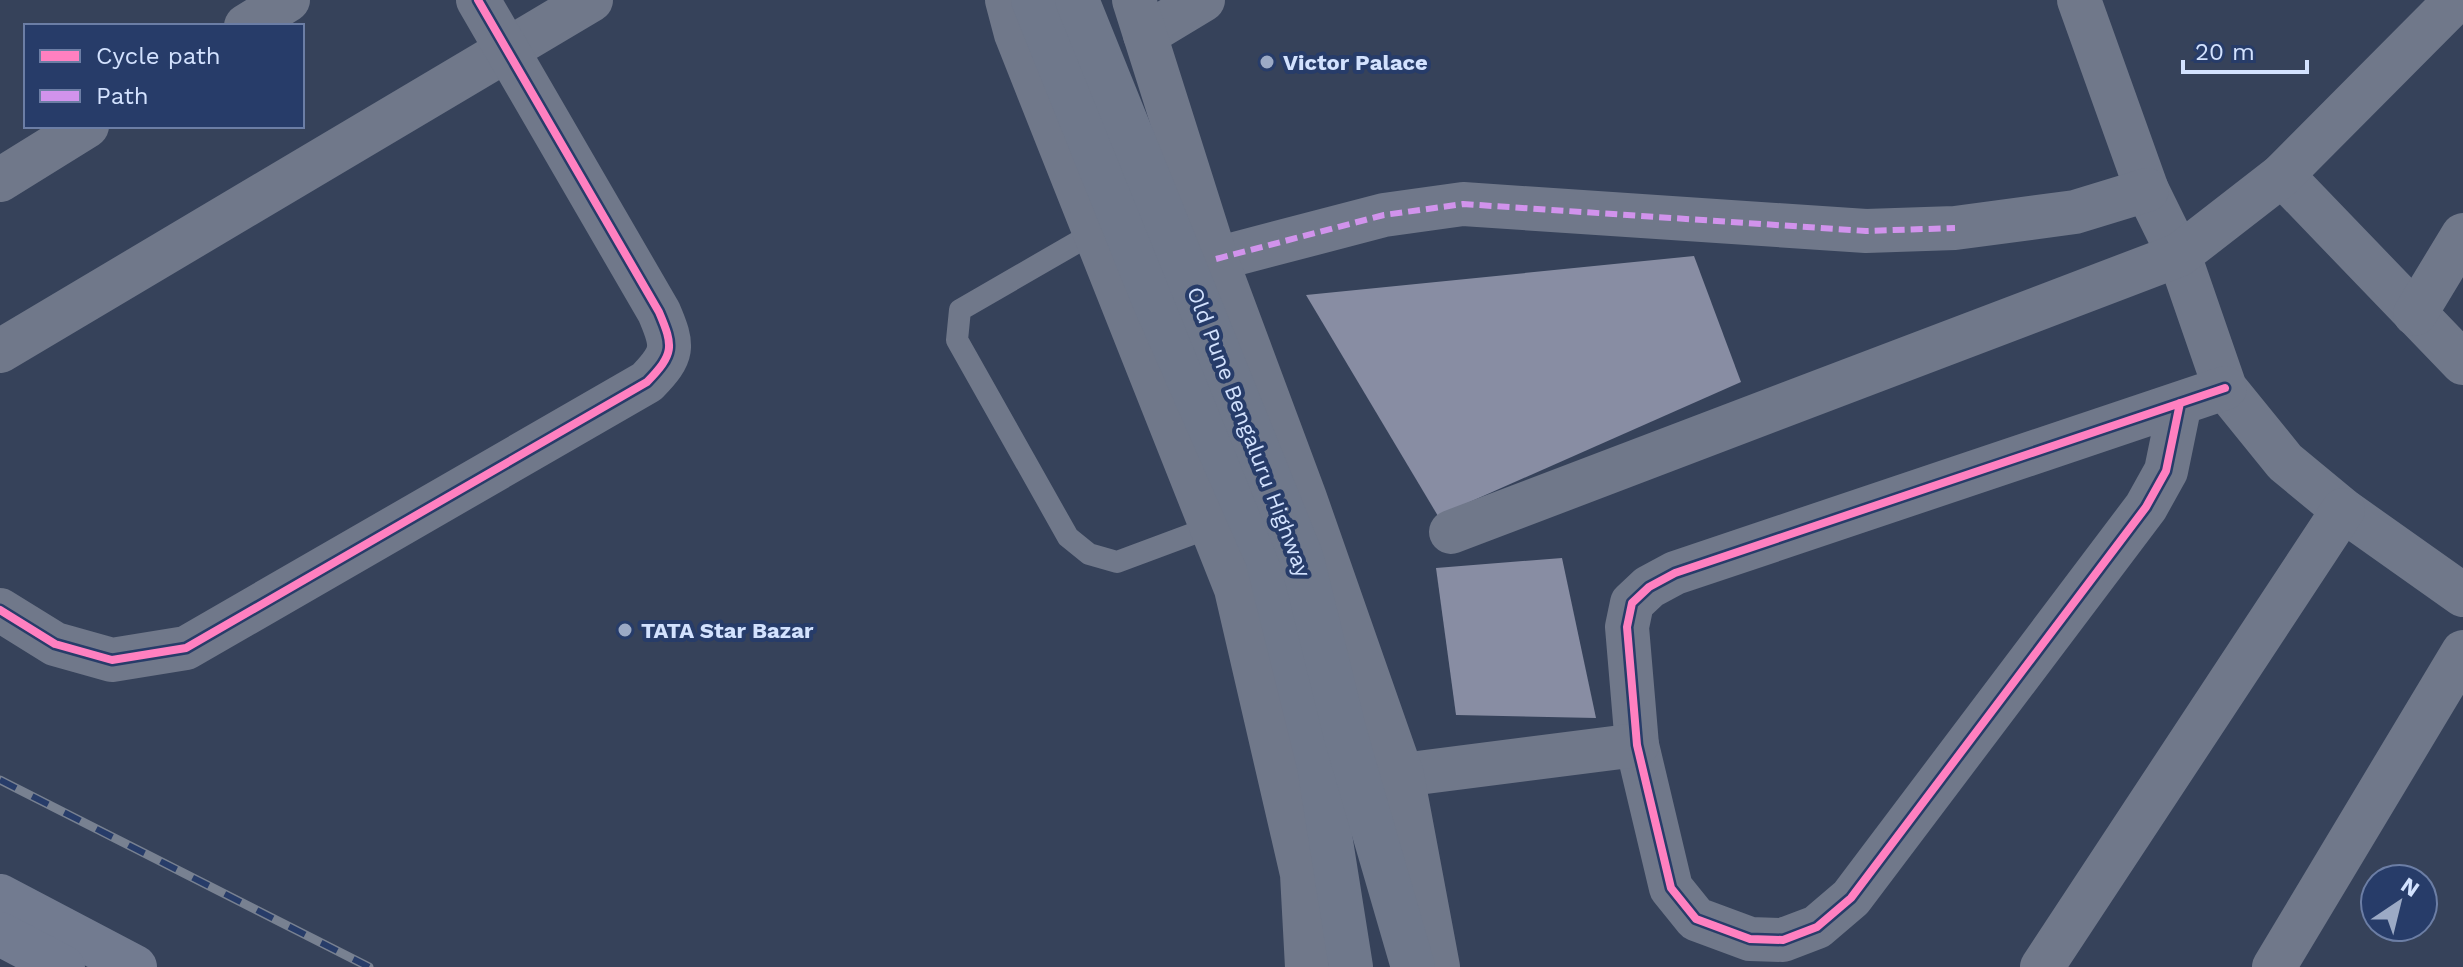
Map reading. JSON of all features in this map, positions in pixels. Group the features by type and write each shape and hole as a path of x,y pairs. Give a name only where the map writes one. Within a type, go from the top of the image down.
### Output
{"main road":[{"name":"Old Pune Bengaluru Highway","path":"1033,0 1154,301 1267,558 1319,766 1351,967"},
{"name":"Old Pune Bengaluru Highway","path":"1077,0 1302,559 1345,733 1413,967"},
{"path":"1,909 63,967"},
{"path":"1,909 135,967"}],"street":[{"path":"249,24 288,0"},
{"path":"0,610 55,644 112,660 186,648 647,382 666,362 671,340 659,312 478,0"},
{"path":"0,351 591,0"},
{"path":"1007,0 1016,34 1236,589 1302,874 1307,967"},
{"path":"1203,0 1139,17 1216,259 1305,498 1402,775 1438,967"},
{"path":"2079,0 2147,190 2179,255 2225,388 2285,462 2343,510 2463,595"},
{"path":"1451,532 2179,255 2282,175 2456,0"},
{"path":"0,180 84,128"},
{"path":"2282,175 2463,363"},
{"path":"1216,259 1384,215 1463,204 1866,231 1955,228 2075,212 2147,190"},
{"path":"2415,314 2463,235"},
{"path":"2180,403 2166,471 2146,507 1851,898 1817,927 1746,953 1696,919 1671,888 1637,745 1627,627 1632,603 1649,587 1675,573 2180,403 2225,388"},
{"path":"2042,967 2343,510"},
{"path":"2274,967 2463,652"},
{"path":"1402,775 1637,745"}],"lane":[{"path":"1095,232 960,310 957,340 1068,537 1089,554 1117,562 1211,527"}],"building":[{"path":"1694,256 1741,382 1438,516 1306,295"},
{"path":"1562,558 1596,718 1456,715 1436,568"}],"railway":[{"path":"0,780 369,967"}],"marked path":[{"path":"1216,259 1384,215 1463,204 1866,231 1955,228"}],"cycle path":[{"path":"0,610 55,644 112,660 186,648 647,382 662,364 667,357 669,342 659,312 478,0"},
{"path":"2180,403 2166,471 2146,507 1851,898 1817,927 1783,940 1750,939 1696,919 1671,888 1637,745 1627,627 1632,603 1649,587 1675,573 2225,388"}],"place":[{"name":"Victor Palace","path":"1267,62"},
{"name":"TATA Star Bazar","path":"625,630"}]}
